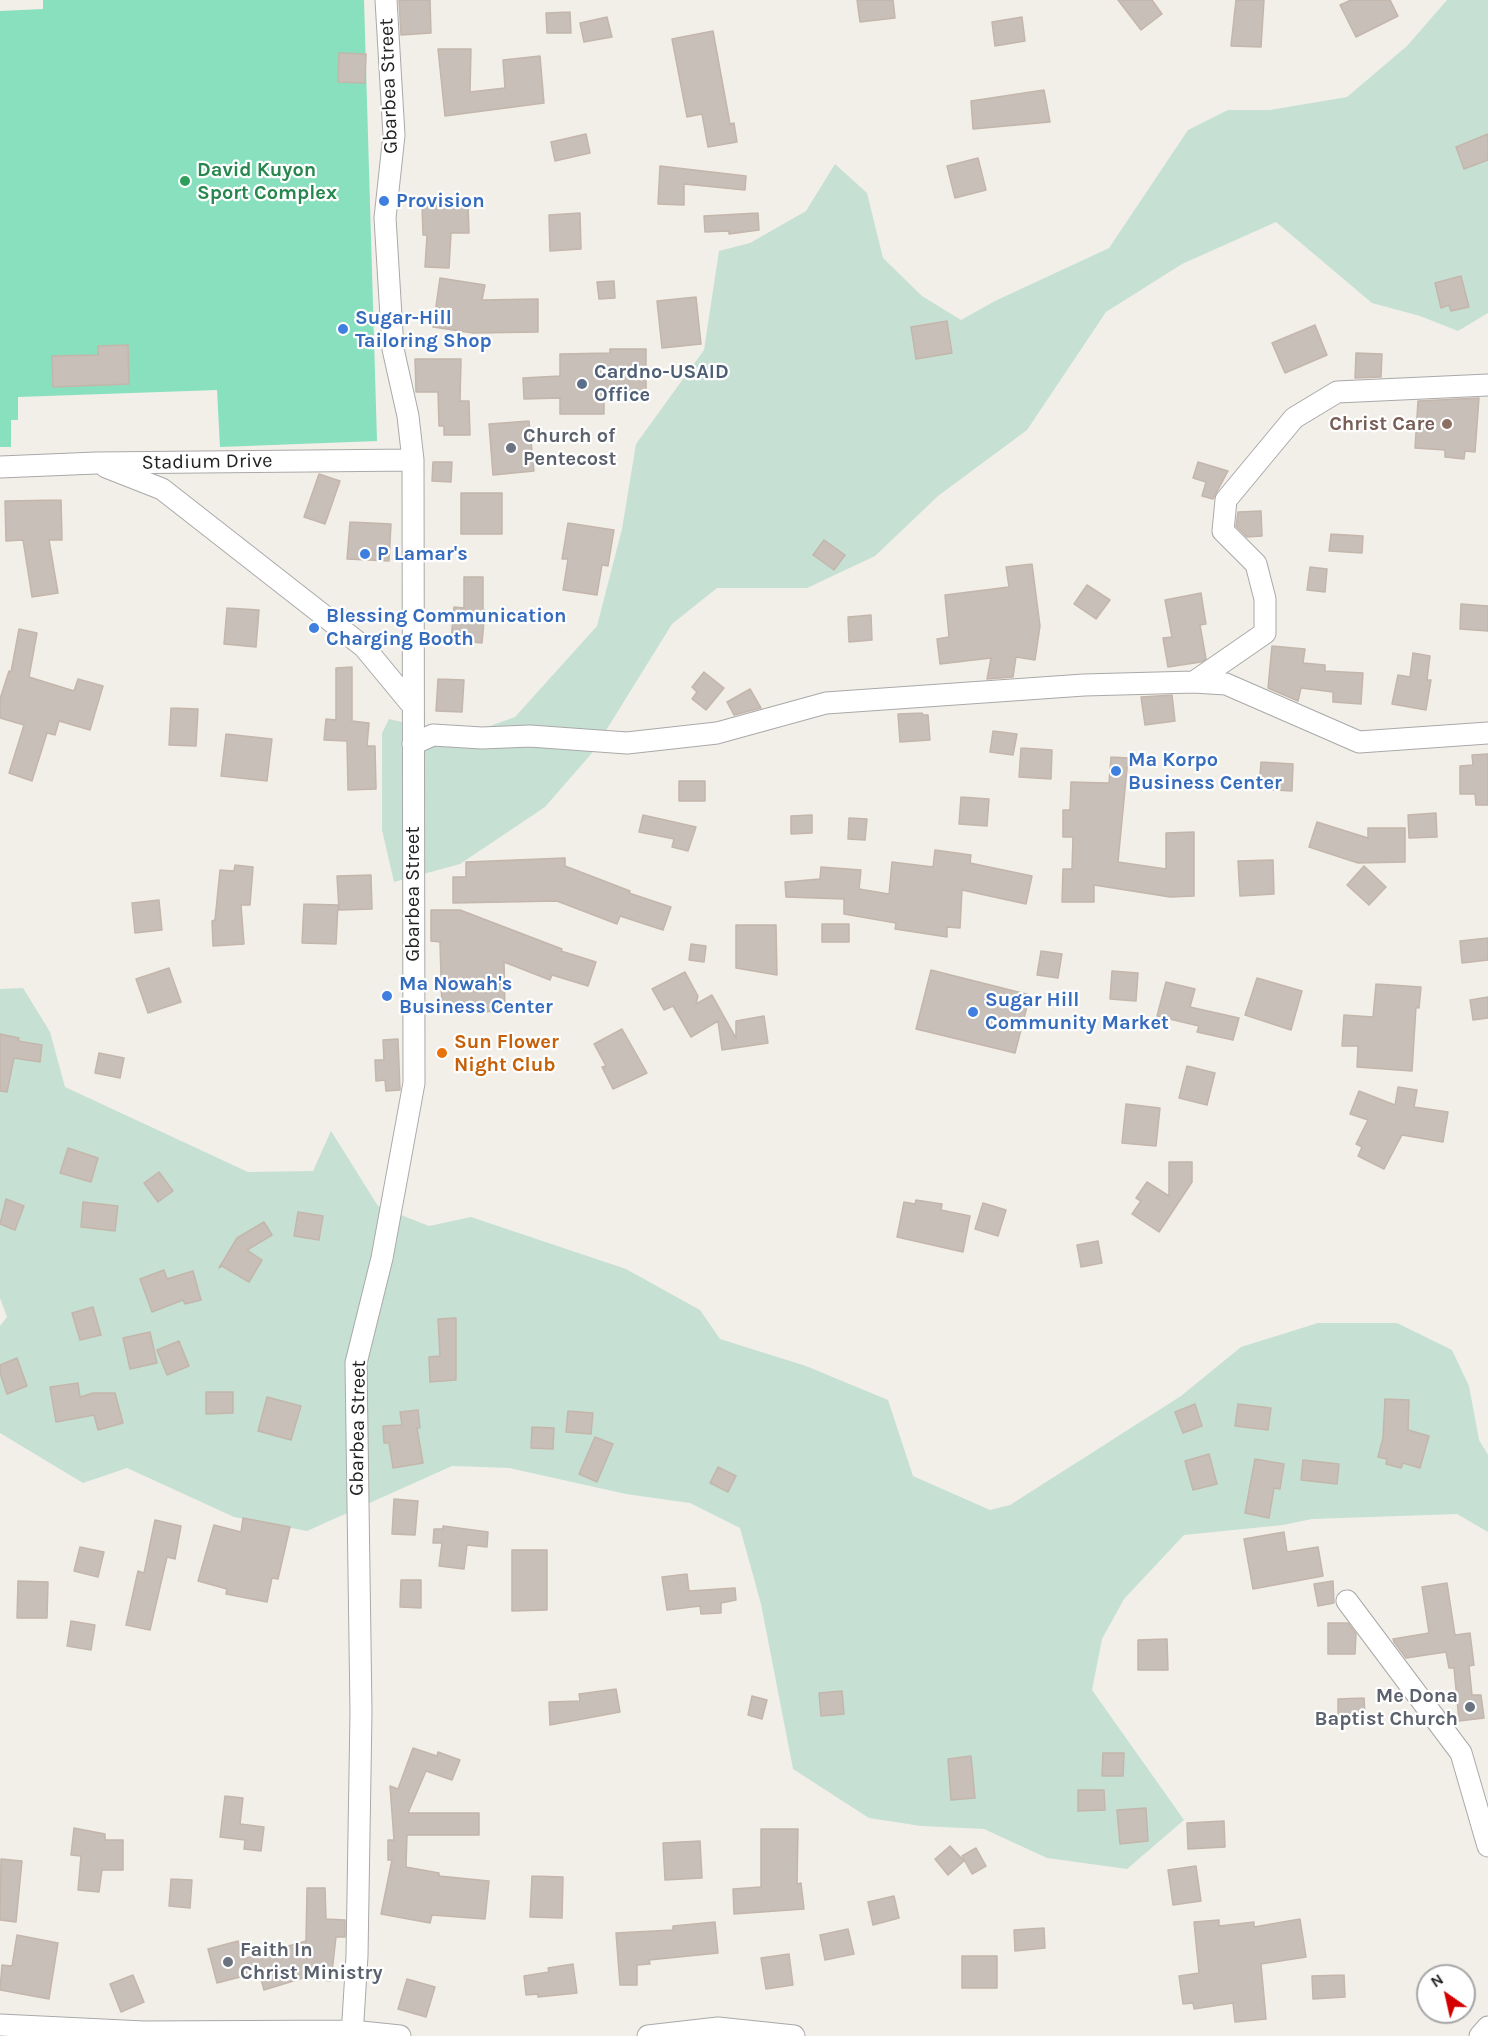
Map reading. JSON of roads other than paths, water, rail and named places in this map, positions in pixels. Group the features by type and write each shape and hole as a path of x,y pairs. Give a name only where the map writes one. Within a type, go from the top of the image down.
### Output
{"street":[{"name":"Gbarbea Street","path":"352,2034 357,1956 361,1712 356,1363 382,1258 414,1083 413,460 408,416 393,349 385,218 394,135 386,0"},
{"path":"1194,682 1265,633 1265,599 1256,564 1223,531 1226,500 1294,418 1337,392 1488,385"},
{"name":"Stadium Drive","path":"0,467 96,463 413,460"},
{"path":"96,463 162,489 364,647 412,705"},
{"path":"413,744 433,735 482,738 530,736 627,743 717,733 826,703 1084,685 1162,685 1194,682 1226,684 1359,742 1488,733"},
{"path":"1347,1600 1461,1753 1488,1846"},
{"path":"0,2025 144,2032 400,2036"},
{"path":"1480,2036 1488,2027"},
{"path":"648,2036 718,2028 794,2036"}],"place":[{"name":"David Kuyon Sport Complex","path":"185,181"},
{"name":"Provision","path":"384,201"},
{"name":"Sugar-Hill Tailoring Shop","path":"343,329"},
{"name":"Cardno-USAID Office","path":"582,384"},
{"name":"Christ Care","path":"1447,424"},
{"name":"Church of Pentecost","path":"511,448"},
{"name":"P Lamar's","path":"365,554"},
{"name":"Blessing Communication Charging Booth","path":"314,628"},
{"name":"Ma Korpo Business Center","path":"1116,771"},
{"name":"Ma Nowah's Business Center","path":"387,996"},
{"name":"Sugar Hill Community Market","path":"973,1012"},
{"name":"Sun Flower Night Club","path":"442,1053"},
{"name":"Me Dona Baptist Church","path":"1470,1707"},
{"name":"Faith In Christ Ministry","path":"228,1962"}]}
